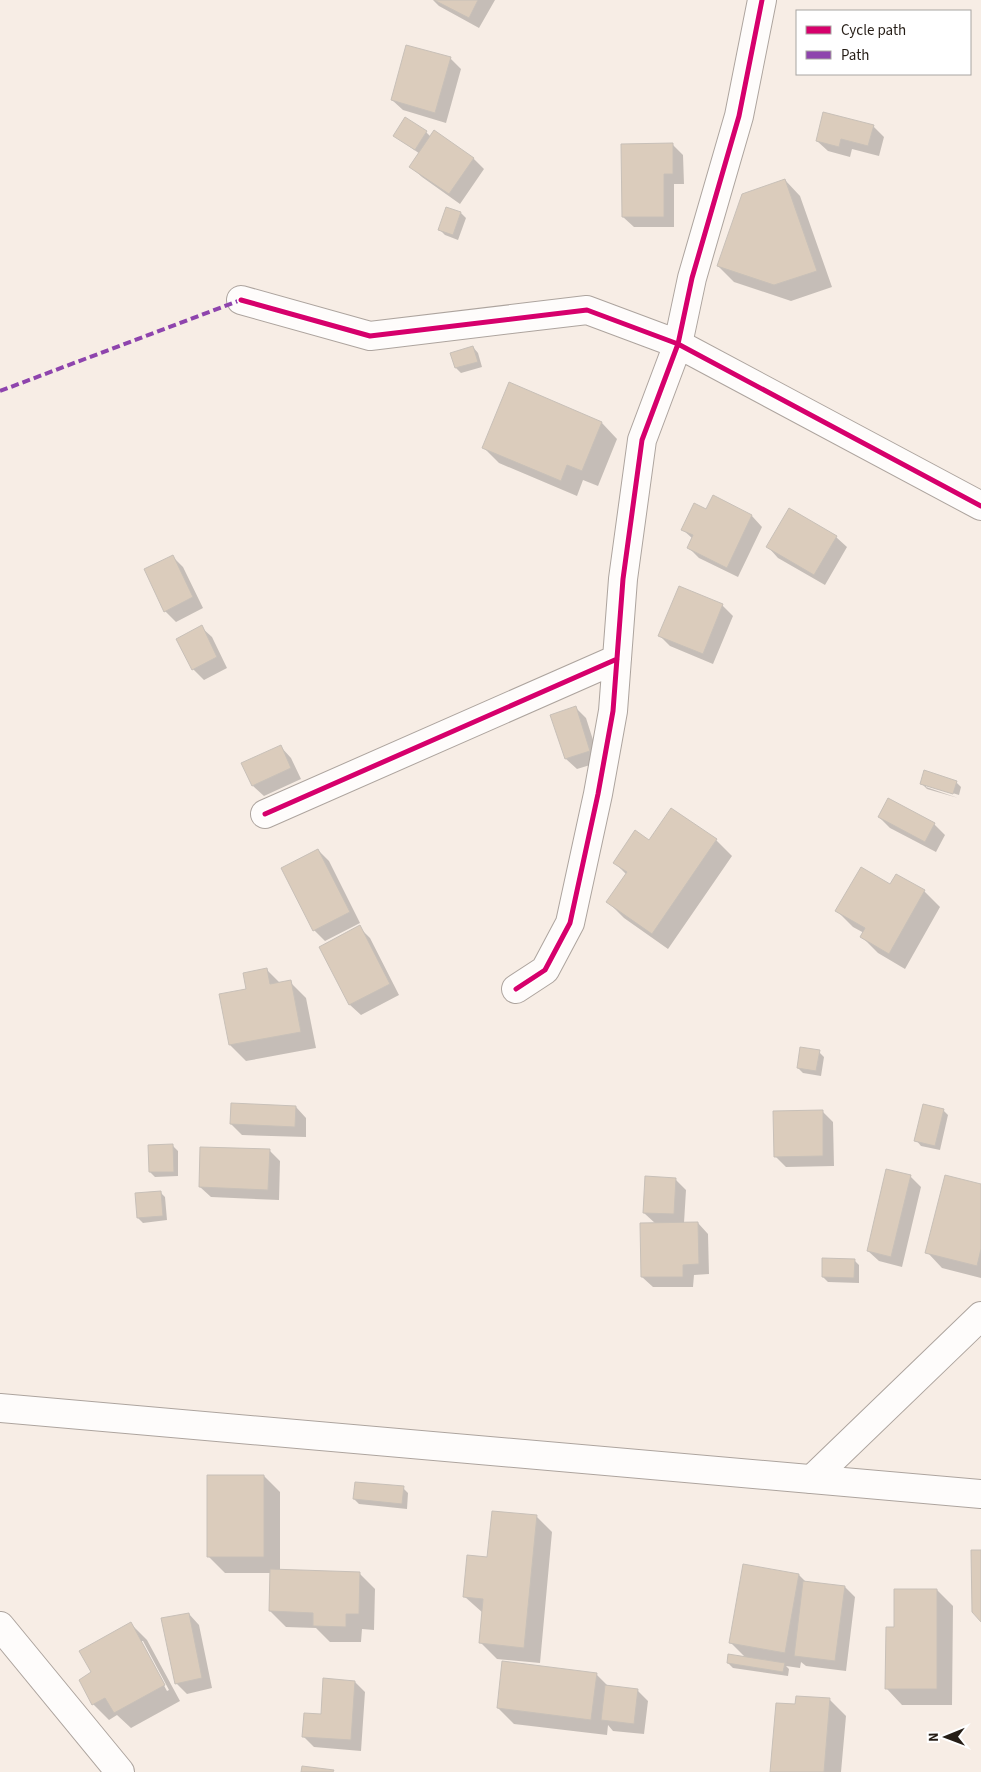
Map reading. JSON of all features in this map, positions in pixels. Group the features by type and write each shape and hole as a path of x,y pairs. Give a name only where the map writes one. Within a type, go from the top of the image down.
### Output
{"street":[{"path":"516,989 545,970 570,923 598,794 612,711 623,579 642,440 678,344 692,278 739,116 762,0"},
{"path":"241,300 370,336 587,310 678,344 981,506"},
{"path":"265,814 617,659"},
{"path":"812,1479 981,1316"},
{"path":"0,1408 981,1494"},
{"path":"0,1626 120,1772"}],"building":[{"path":"434,0 478,0 469,18"},
{"path":"406,45 451,57 435,113 391,100"},
{"path":"823,112 874,125 868,146 841,139 839,147 816,141"},
{"path":"405,117 427,131 415,150 393,136"},
{"path":"434,130 474,158 449,194 409,167"},
{"path":"673,143 673,174 664,174 664,217 622,217 621,144"},
{"path":"785,179 817,271 774,285 717,266 742,194"},
{"path":"446,207 461,212 453,235 438,230"},
{"path":"473,346 478,362 455,368 450,353"},
{"path":"509,382 602,422 582,471 567,465 561,481 482,448"},
{"path":"713,495 752,515 727,568 687,548 693,535 681,530 694,503 706,509"},
{"path":"789,508 837,536 814,575 766,547"},
{"path":"173,555 193,597 164,612 144,569"},
{"path":"679,586 723,604 703,654 658,636"},
{"path":"202,625 217,657 192,670 176,639"},
{"path":"576,706 590,751 565,759 550,715"},
{"path":"281,745 291,768 252,786 241,763"},
{"path":"924,770 957,781 953,794 920,784"},
{"path":"888,798 935,823 925,842 878,817"},
{"path":"671,808 717,839 652,934 606,902 627,872 613,863 635,830 649,840"},
{"path":"318,849 350,912 313,931 281,868"},
{"path":"861,867 890,884 896,874 925,890 889,954 860,937 865,928 835,911"},
{"path":"360,925 390,984 349,1005 319,947"},
{"path":"267,968 270,984 291,980 301,1032 229,1045 219,994 246,989 243,973"},
{"path":"800,1047 820,1050 816,1071 797,1068"},
{"path":"231,1103 296,1106 295,1127 230,1124"},
{"path":"923,1104 944,1109 935,1146 914,1141"},
{"path":"823,1110 823,1156 774,1157 773,1111"},
{"path":"173,1144 174,1172 149,1172 148,1145"},
{"path":"200,1147 270,1149 268,1190 199,1187"},
{"path":"886,1169 911,1175 891,1257 867,1251"},
{"path":"945,1175 981,1184 981,1249 977,1266 925,1253"},
{"path":"645,1176 676,1178 674,1214 643,1213"},
{"path":"161,1191 163,1216 137,1218 135,1193"},
{"path":"698,1222 699,1264 683,1265 683,1277 641,1277 640,1223"},
{"path":"822,1258 855,1259 854,1278 822,1277"},
{"path":"207,1475 264,1475 264,1557 207,1557"},
{"path":"355,1482 404,1486 402,1504 353,1499"},
{"path":"492,1511 537,1515 524,1648 479,1643 483,1599 463,1597 467,1555 487,1557"},
{"path":"971,1550 981,1550 981,1622 972,1612"},
{"path":"743,1564 799,1574 785,1653 729,1643"},
{"path":"270,1569 360,1572 359,1614 346,1614 346,1627 313,1626 313,1613 269,1611"},
{"path":"803,1581 845,1586 835,1661 794,1656"},
{"path":"894,1589 937,1589 937,1689 885,1689 886,1627 894,1627"},
{"path":"189,1613 202,1678 175,1684 161,1618"},
{"path":"131,1622 165,1685 114,1713 105,1698 92,1705 79,1680 91,1672 79,1651"},
{"path":"728,1654 785,1663 783,1672 727,1663"},
{"path":"502,1661 597,1673 591,1720 497,1708"},
{"path":"323,1678 355,1681 351,1740 302,1737 304,1713 321,1714"},
{"path":"605,1685 638,1689 634,1724 601,1720"},
{"path":"796,1696 830,1698 824,1772 770,1772 776,1703 795,1704"},
{"path":"302,1766 334,1770 333,1772 301,1772"}],"marked path":[{"path":"0,391 241,300"}],"cycle path":[{"path":"762,0 739,116 692,278 678,344 981,506"},
{"path":"241,300 370,336 587,310 678,344 642,440 623,579 613,711 598,794 570,923 545,970 516,989"},
{"path":"265,814 617,659"}]}
